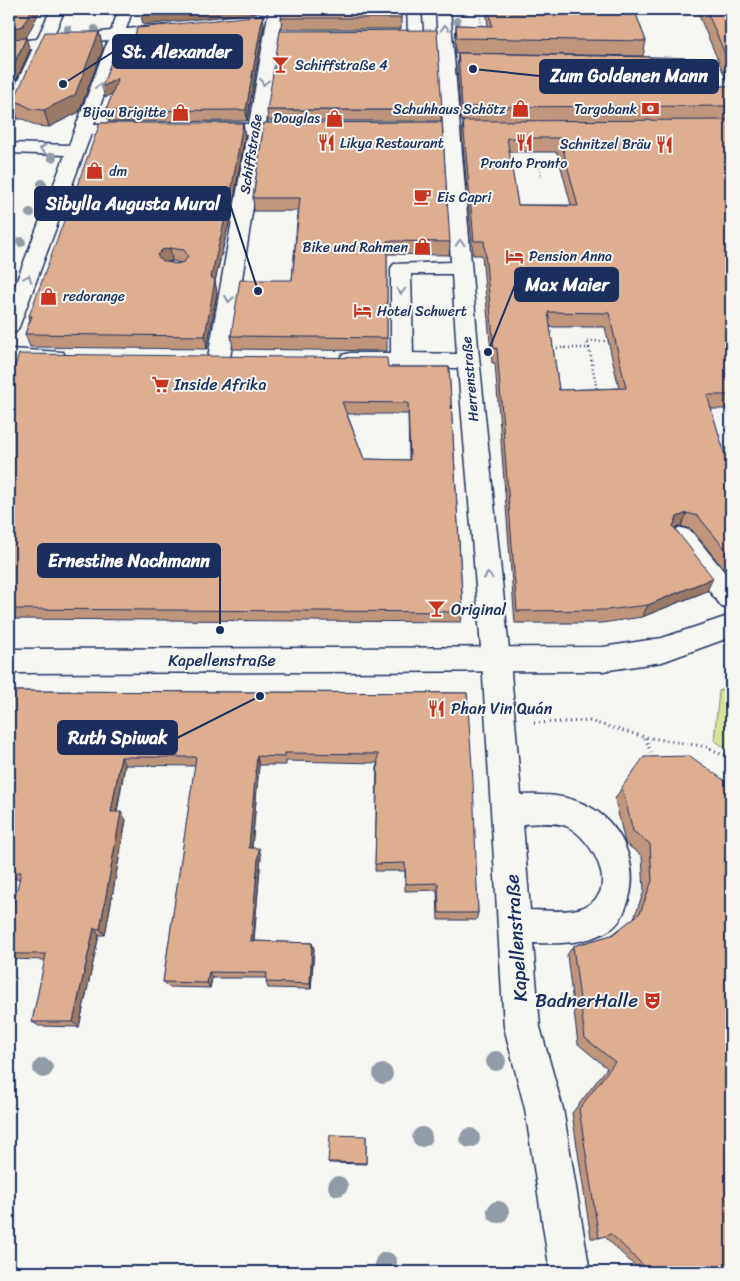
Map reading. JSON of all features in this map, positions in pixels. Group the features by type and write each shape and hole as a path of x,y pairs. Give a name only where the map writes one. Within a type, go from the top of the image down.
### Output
{"street":[{"path":"9,117 45,42 58,9"},
{"path":"9,324 77,150 126,9"},
{"path":"371,36 416,36 414,9"},
{"name":"Herrenstraße","path":"443,9 468,361 496,660"},
{"path":"256,19 280,14"},
{"name":"Schiffstraße","path":"220,358 225,270 255,129 279,36 280,14"},
{"path":"9,46 187,27"},
{"path":"446,60 465,60"},
{"path":"597,62 695,64"},
{"path":"431,127 470,127"},
{"path":"84,129 151,129"},
{"path":"188,129 314,129"},
{"path":"9,148 77,150"},
{"path":"402,360 401,268 462,268"},
{"path":"9,356 76,357"},
{"path":"325,360 468,361"},
{"path":"682,538 731,599"},
{"name":"Kapellenstraße","path":"9,661 603,660 662,650 731,626"},
{"name":"Kapellenstraße","path":"496,660 515,926 530,1034 570,1272"},
{"path":"506,810 566,812 587,822 603,837 614,858 618,880 613,901 600,917 579,926 515,926"}],"path":[{"path":"541,177 540,164 567,164"},
{"path":"589,391 597,391 587,341 617,341"},
{"path":"612,341 613,348"},
{"path":"548,348 589,348"},
{"path":"500,724 589,722 645,737 708,747 731,760"},
{"path":"645,737 654,761"},
{"path":"727,758 731,753"}],"green space":[{"path":"731,685 731,752 714,740 719,691"}],"building":[{"path":"9,9 32,9 23,26 9,29"},
{"path":"143,9 198,9 141,15"},
{"path":"314,9 401,9 401,18 281,18 282,12"},
{"path":"489,9 634,9 646,41 457,38 456,25 492,26"},
{"path":"706,9 731,9 731,68"},
{"path":"263,15 246,110 106,111 118,78 102,87 119,39 134,39 137,28"},
{"path":"437,30 442,110 267,110 280,31"},
{"path":"45,32 99,32 75,95 44,110 32,109 18,102 13,102"},
{"path":"26,38 9,75 9,39"},
{"path":"458,53 651,57 656,70 667,70 670,77 684,86 731,86 731,106 462,107"},
{"path":"731,120 731,395 707,395 731,475 731,556 698,516 687,513 677,517 673,526 713,578 648,605 607,610 517,611 497,348 494,349 484,241 474,241 463,121","holes":["507,138 560,138 578,206 518,205","548,312 609,313 626,388 559,390"]},
{"path":"442,122 450,242 387,241 387,338 231,336 240,280 292,280 300,198 253,198 264,123"},
{"path":"100,123 243,123 230,198 211,277 215,280 205,336 25,334 32,316 29,316","holes":["170,248 184,250 188,256 184,262 176,264 162,261 157,255 162,250"]},
{"path":"19,354 387,358 388,367 449,367 463,612 9,609 9,383","holes":["342,402 408,403 410,460 364,459"]},
{"path":"9,691 467,693 473,781 478,913 439,913 438,883 406,884 405,863 375,864 378,754 285,753 285,757 257,756 249,848 259,848 251,941 312,943 310,984 266,982 267,973 209,972 207,983 163,982 196,757 121,757 111,812 121,812 100,929 94,928 73,1022 32,1022 46,954 9,954 9,924 21,872 9,872"},
{"name":"BadnerHalle","path":"690,756 728,783 731,793 731,837 728,841 731,848 731,1272 650,1272 611,1234 599,1238 579,1109 615,1062 585,1038 573,946 612,935 640,913 652,881 650,844 633,831 622,787 644,757"},
{"path":"330,1135 366,1136 366,1163 328,1162"}],"place":[{"name":"Schiffstraße 4","path":"281,65"},
{"name":"Zum Goldenen Mann","path":"473,69"},
{"name":"St. Alexander","path":"63,84"},
{"name":"Schuhhaus Schötz","path":"520,109"},
{"name":"Targobank","path":"651,109"},
{"name":"Bijou Brigitte","path":"180,112"},
{"name":"Douglas","path":"334,118"},
{"name":"Likya Restaurant","path":"326,143"},
{"name":"Pronto Pronto","path":"524,143"},
{"name":"Schnitzel Bräu","path":"665,144"},
{"name":"dm","path":"95,171"},
{"name":"Eis Capri","path":"423,197"},
{"name":"Bike und Rahmen","path":"422,247"},
{"name":"Pension Anna","path":"515,256"},
{"name":"Sibylla Augusta Mural","path":"258,291"},
{"name":"redorange","path":"49,296"},
{"name":"Hotel Schwert","path":"363,311"},
{"name":"Max Maier","path":"488,352"},
{"name":"Inside Afrika","path":"160,384"},
{"name":"Original","path":"437,609"},
{"name":"Ernestine Nachmann","path":"220,630"},
{"name":"Ruth Spiwak","path":"260,696"},
{"name":"Phan Vin Quán","path":"437,708"},
{"name":"BadnerHalle","path":"652,1000"}]}
